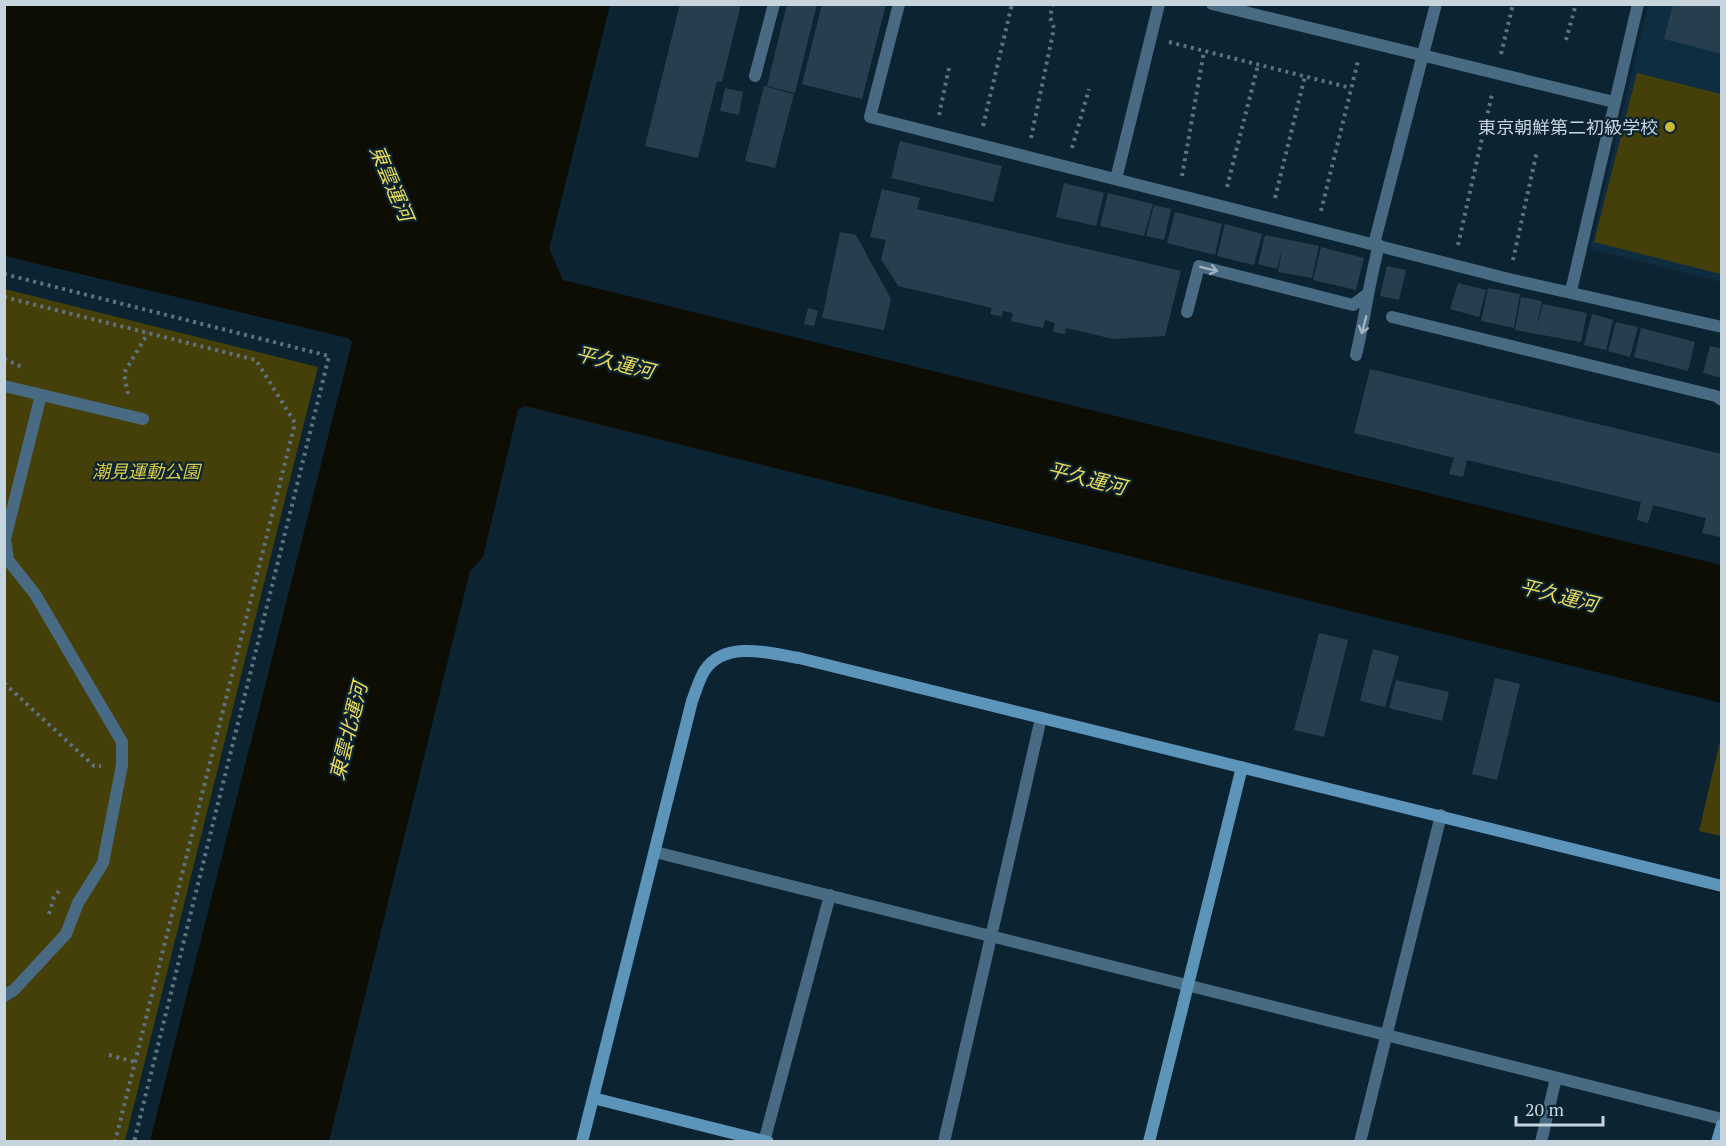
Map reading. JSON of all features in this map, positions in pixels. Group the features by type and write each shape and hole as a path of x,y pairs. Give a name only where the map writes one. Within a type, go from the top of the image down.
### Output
{"street":[{"path":"755,76 774,4"},
{"path":"899,4 870,117 1454,263 1509,279 1571,291 1722,327"},
{"path":"1116,179 1158,4"},
{"path":"1212,4 1614,102"},
{"path":"1356,355 1367,311 1366,295 1377,244 1436,4"},
{"path":"1571,291 1638,4"},
{"path":"1187,312 1199,266 1353,305 1366,295"},
{"path":"1392,317 1716,396 1722,400"},
{"path":"4,386 143,419"},
{"path":"4,996 14,990 66,934 78,903 103,863 122,765 122,742 35,594 8,560 5,539 40,395"},
{"path":"582,1142 692,701 706,669 724,655 752,649 799,658 1722,886"},
{"path":"945,1142 1041,718"},
{"path":"1149,1142 1242,767"},
{"path":"1360,1142 1441,815"},
{"path":"655,852 991,938 1722,1119"},
{"path":"593,1098 766,1141 830,895"},
{"path":"1541,1142 1557,1078"},
{"path":"1717,1142 1722,1125"}],"path":[{"path":"979,144 1011,4"},
{"path":"1028,157 1054,28 1050,17 1053,4"},
{"path":"1454,263 1513,4"},
{"path":"1566,40 1576,4"},
{"path":"1150,38 1351,88"},
{"path":"1317,230 1362,41"},
{"path":"1179,195 1204,51"},
{"path":"1222,206 1257,64"},
{"path":"935,133 950,68"},
{"path":"1270,218 1305,76"},
{"path":"1066,166 1089,89"},
{"path":"1509,279 1537,151"},
{"path":"4,274 330,356 134,1142"},
{"path":"4,297 256,360 295,423 115,1142"},
{"path":"128,396 124,373 148,333"},
{"path":"4,683 100,772"},
{"path":"93,766 122,765"},
{"path":"48,917 54,897 62,889"},
{"path":"109,1055 135,1062"}],"shaded area":[{"name":"東京朝鮮第二初級学校","path":"1648,5 1721,5 1721,282 1590,249"}],"green space":[{"name":"東京朝鮮第二初級学校","path":"1637,73 1721,94 1721,274 1594,242"},
{"name":"潮見運動公園","path":"5,289 318,367 125,1141 5,1142"},
{"path":"1721,737 1721,836 1699,831"}],"water":[{"path":"5,4 610,5 549,249 563,280 1721,565 1721,703 525,406 518,410 483,557 470,571 329,1141 150,1141 352,342 348,338 5,256"}],"building":[{"path":"680,4 741,4 722,82 717,81 698,158 645,146"},
{"path":"787,4 817,4 795,93 767,86"},
{"path":"822,4 886,4 862,99 802,84"},
{"path":"1673,4 1722,4 1722,54 1664,39"},
{"path":"764,86 794,94 775,168 745,161"},
{"path":"725,88 743,92 739,115 720,111"},
{"path":"900,141 1002,166 993,202 891,178"},
{"path":"1064,183 1104,193 1096,226 1056,217"},
{"path":"882,189 920,198 917,209 1181,271 1165,336 1113,339 1066,328 1065,334 1053,332 1055,323 1045,320 1043,328 1011,321 1013,313 1003,311 1002,317 990,314 992,308 898,286 881,259 886,240 870,237"},
{"path":"1108,193 1153,204 1144,236 1100,226"},
{"path":"1154,205 1171,209 1164,240 1146,236"},
{"path":"1175,212 1222,224 1215,255 1167,243"},
{"path":"1225,224 1262,234 1254,265 1217,256"},
{"path":"840,232 856,235 891,299 884,330 822,318"},
{"path":"1265,235 1319,246 1312,278 1278,272 1283,246 1277,269 1258,264"},
{"path":"1321,247 1364,258 1356,290 1313,280"},
{"path":"1387,266 1406,270 1399,300 1380,296"},
{"path":"1458,283 1486,290 1479,317 1450,309"},
{"path":"1488,288 1520,294 1514,328 1481,321"},
{"path":"1521,297 1542,301 1536,330 1543,304 1587,313 1581,342 1515,330"},
{"path":"808,308 818,311 814,326 804,324"},
{"path":"1592,314 1613,320 1606,350 1584,345"},
{"path":"1616,322 1638,327 1630,357 1608,351"},
{"path":"1641,328 1695,342 1688,371 1634,357"},
{"path":"1710,346 1722,349 1722,378 1703,373"},
{"path":"1370,369 1722,454 1720,537 1702,533 1706,518 1653,505 1648,523 1637,520 1641,502 1467,460 1463,477 1449,474 1454,458 1354,433"},
{"path":"1319,633 1348,640 1324,737 1294,730"},
{"path":"1373,649 1399,656 1385,707 1360,701"},
{"path":"1495,678 1520,684 1497,780 1472,774"},
{"path":"1396,680 1449,692 1442,721 1389,708"}],"place":[{"name":"東京朝鮮第二初級学校","path":"1670,127"}],"water label":[{"name":"東雲運河","path":"392,183"},
{"name":"平久運河","path":"615,362"},
{"name":"平久運河","path":"1087,478"},
{"name":"平久運河","path":"1559,595"},
{"name":"東雲北運河","path":"348,731"}]}
